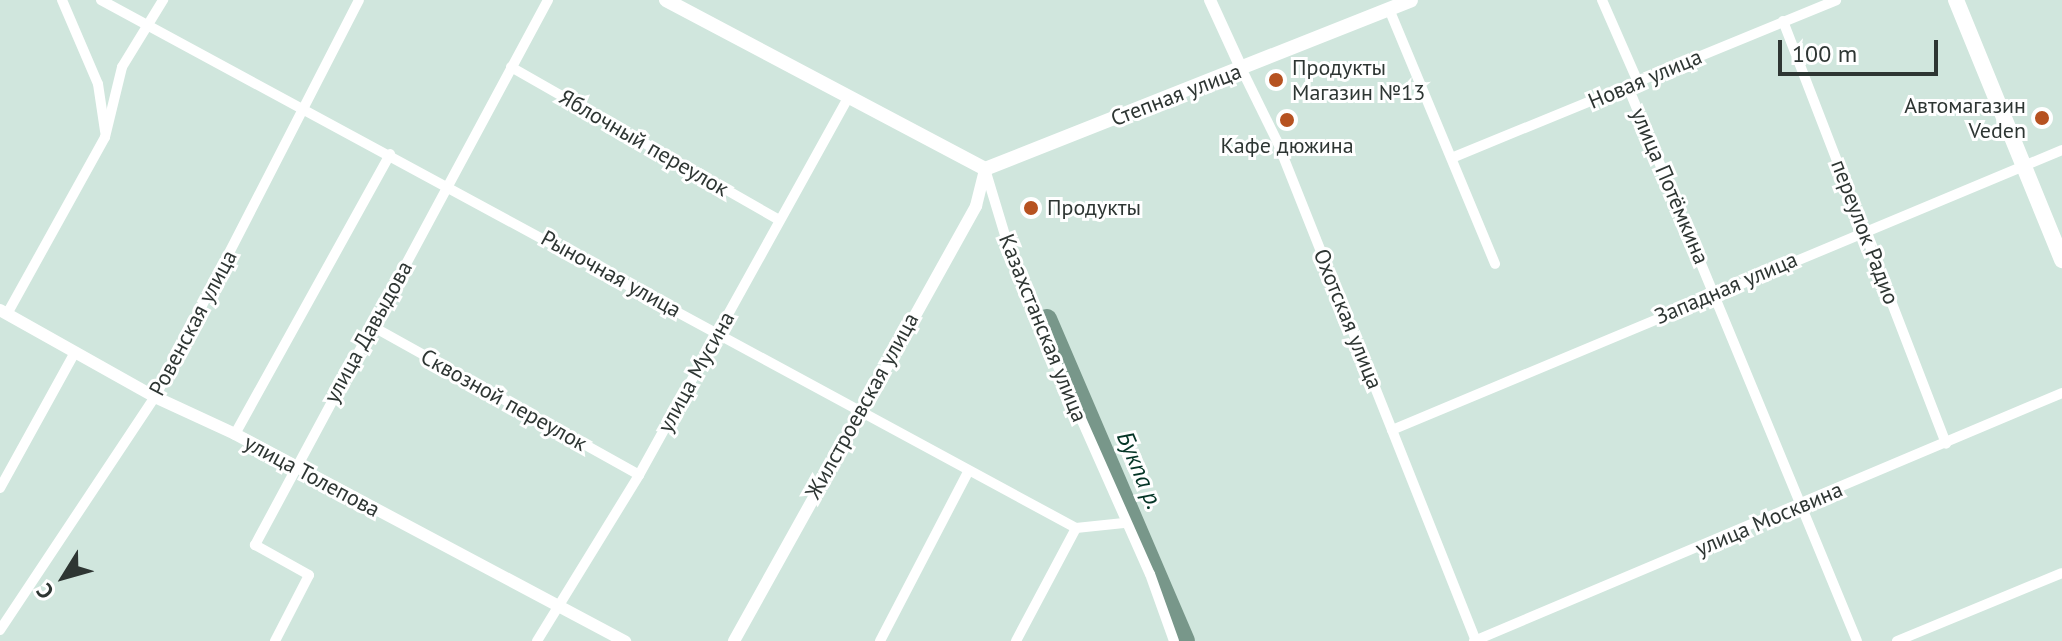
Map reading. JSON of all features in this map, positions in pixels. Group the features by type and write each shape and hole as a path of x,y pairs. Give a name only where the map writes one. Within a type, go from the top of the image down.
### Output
{"main road":[{"path":"666,0 847,99 985,169"},
{"name":"Степная улица","path":"985,169 1242,70 1411,0"},
{"path":"1956,0 2062,260"}],"street":[{"path":"62,0 98,84 105,137"},
{"name":"Рыночная улица","path":"101,0 1076,528"},
{"path":"4,312 105,137 122,67 163,0"},
{"name":"Ровенская улица","path":"0,630 155,397 359,0"},
{"name":"улица Давыдова","path":"275,641 309,575 255,545 370,325 449,186 548,0"},
{"name":"Охотская улица","path":"1210,0 1277,141 1476,641"},
{"name":"улица Потёмкина","path":"1602,0 1715,292 1857,641"},
{"name":"Новая улица","path":"1454,157 1836,0"},
{"path":"1389,9 1454,157 1495,264"},
{"name":"переулок Радио","path":"1783,21 1946,444"},
{"name":"Яблочный переулок","path":"511,67 777,219"},
{"name":"улица Мусина","path":"537,641 639,475 719,333 777,219 847,99"},
{"name":"Западная улица","path":"1392,430 1715,292 2062,150"},
{"path":"235,434 390,154"},
{"name":"Жилстроевская улица","path":"734,641 858,411 976,206 985,169"},
{"name":"Казахстанская улица","path":"985,169 1016,272 1174,641"},
{"name":"улица Толепова","path":"4,312 155,397 235,434 625,641"},
{"name":"Сквозной переулок","path":"370,325 639,475"},
{"path":"0,488 75,352"},
{"name":"улица Москвина","path":"1476,641 1803,506 2062,393"},
{"path":"880,641 968,472"},
{"path":"1016,641 1076,528 1124,523"},
{"path":"1897,641 2062,573"}],"waterway":[{"name":"Букпа р.","path":"1047,319 1185,641"}],"place":[{"name":"Продукты Магазин №13","path":"1276,80"},
{"name":"Автомагазин Veden","path":"2042,118"},
{"name":"Кафе дюжина","path":"1287,120"},
{"name":"Продукты","path":"1031,208"}]}
